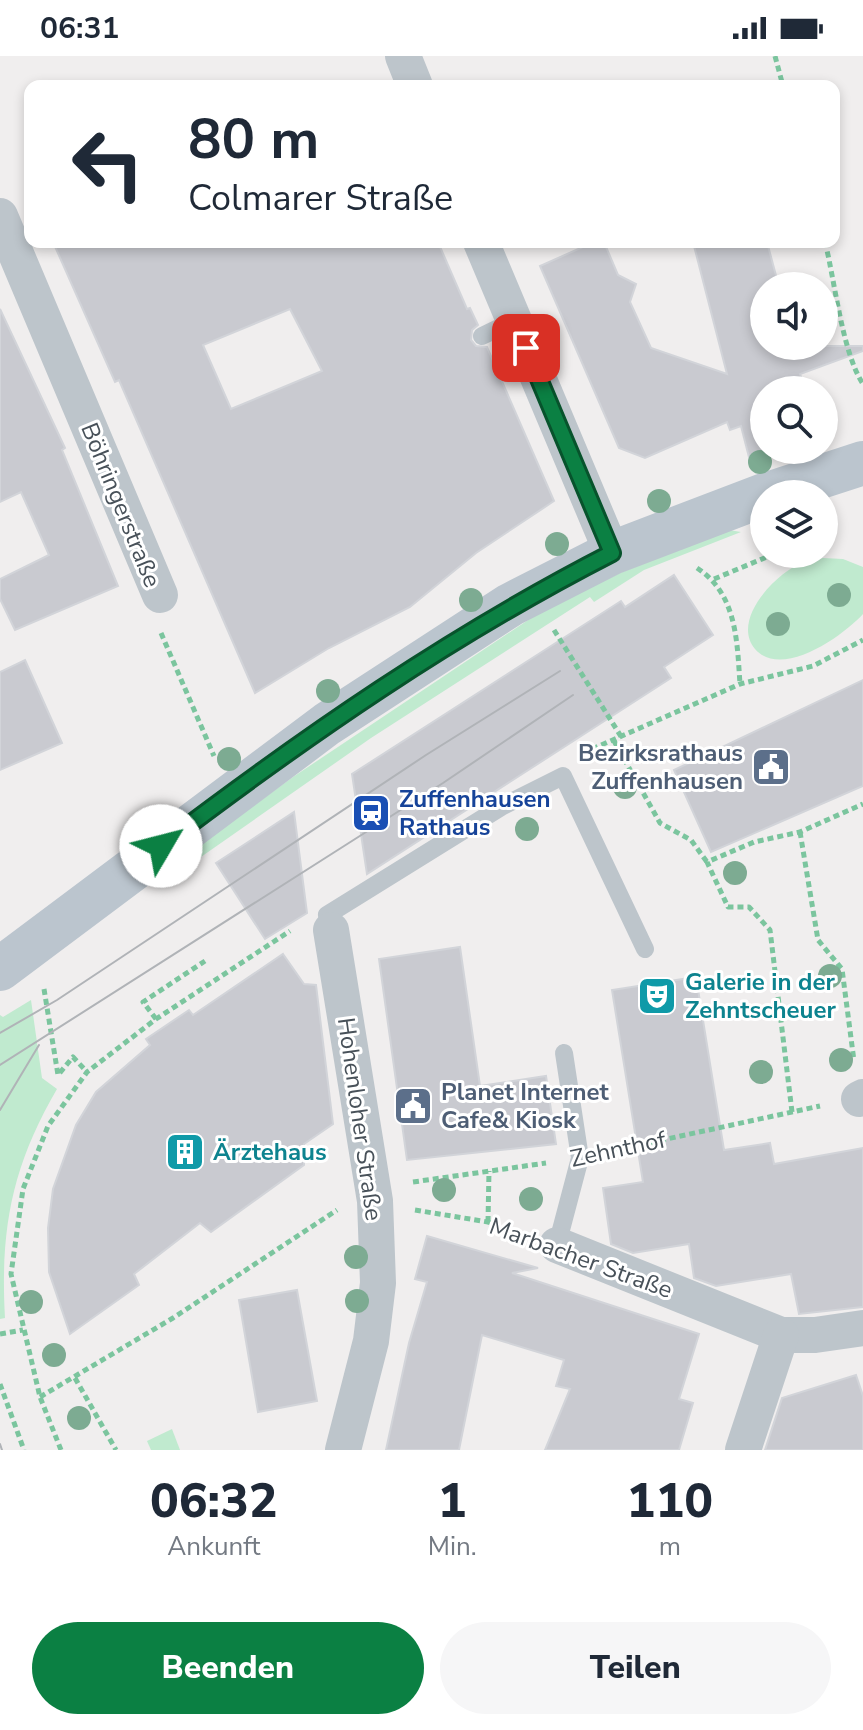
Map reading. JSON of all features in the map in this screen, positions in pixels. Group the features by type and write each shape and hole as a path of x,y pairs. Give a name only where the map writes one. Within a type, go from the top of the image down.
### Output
{"main road":[{"path":"811,480 863,463"},
{"path":"16,979 231,794 327,724 510,605 612,553 750,501"}],"street":[{"path":"403,56 413,80"},
{"name":"Böhringerstraße","path":"0,216 11,272 160,595"},
{"path":"484,248 612,553"},
{"name":"Hohenloher Straße","path":"315,927 375,1201 378,1283 371,1341 343,1450"},
{"name":"Marbacher Straße","path":"557,1245 781,1335 815,1335 863,1328"},
{"path":"743,1450 781,1335"}],"lane":[{"path":"482,336 515,320"},
{"path":"315,927 327,915 501,807 563,776 645,949"},
{"path":"557,1245 580,1158 564,1053"}],"path":[{"path":"775,56 781,80"},
{"path":"826,248 845,332 863,384"},
{"path":"740,684 736,622 714,579 750,564"},
{"name":"Böhringerstraße","path":"160,595 153,613 231,794"},
{"path":"553,629 622,738"},
{"path":"792,1112 770,930 749,907 728,907 707,862 691,840 660,823 648,806 614,741 740,684 813,666 863,640"},
{"path":"707,862 754,842 800,832 863,804"},
{"path":"800,832 818,940 842,969 861,1098"},
{"path":"61,1450 40,1397 11,1274 23,1189 48,1126 87,1072 156,1019 315,927"},
{"path":"156,1019 143,1002 205,961"},
{"path":"16,979 43,983 58,1075 73,1057 87,1072"},
{"name":"Zehnthof","path":"375,1201 409,1183 580,1158 861,1098"},
{"path":"488,1222 489,1171"},
{"path":"40,1397 75,1378 337,1209 375,1201"},
{"name":"Marbacher Straße","path":"375,1201 488,1222 557,1245"},
{"path":"0,1334 23,1330"},
{"path":"75,1378 116,1450"},
{"path":"0,1384 24,1450"}],"green space":[{"path":"729,530 741,532 644,570 594,602 590,597 371,738 158,887 151,880 293,777 540,612 620,573"},
{"path":"838,559 863,567 863,614 842,633 812,651 781,660 767,657 755,649 749,637 748,624 760,598 792,568 838,568"},
{"path":"31,1000 42,1078 57,1089 29,1145 12,1199 5,1256 5,1318 0,1319 0,1015 3,1017"},
{"path":"172,1429 180,1450 151,1450 147,1441"}],"building":[{"path":"56,248 441,248 467,309 470,308 478,325 472,330 471,340 476,346 487,347 554,501 476,553 410,607 329,648 255,693 119,380 115,382","holes":["290,309 322,371 231,409 203,345"]},
{"path":"580,248 607,248 618,275 636,284 630,302 651,348 727,374 695,248 769,248 775,272 750,272 750,360 838,360 838,346 863,346 863,351 801,376 750,376 750,461 741,426 730,430 727,422 645,458 619,448 540,266"},
{"path":"0,309 65,448 62,450 118,586 15,630 0,599 0,579 49,555 21,492 0,502"},
{"path":"751,464 764,464 764,468 752,469"},
{"path":"674,575 713,635 664,667 671,678 367,874 352,774 621,601 625,607"},
{"path":"25,660 62,743 0,770 0,672"},
{"name":"Bezirksrathaus Zuffenhausen","path":"863,680 863,786 711,852 674,770"},
{"path":"294,812 307,913 265,939 216,863"},
{"path":"460,947 480,1086 546,1076 556,1144 407,1160 379,959"},
{"name":"Ärztehaus","path":"283,954 304,984 316,985 333,1124 304,1144 304,1165 211,1232 200,1223 134,1274 139,1285 70,1334 49,1272 48,1228 53,1189 76,1125 96,1092 150,1045 146,1039 189,1010 193,1015"},
{"path":"696,977 724,1150 770,1143 774,1164 863,1148 863,1307 799,1314 791,1274 716,1286 694,1278 689,1244 633,1253 611,1244 603,1188 643,1182 612,990"},
{"path":"427,1236 538,1268 512,1273 699,1334 679,1399 693,1403 679,1450 545,1450 570,1389 556,1386 564,1360 482,1335 459,1450 386,1450 409,1343 427,1282 415,1279"},
{"path":"297,1290 317,1401 258,1412 239,1300"},
{"path":"856,1375 863,1396 863,1450 765,1450 782,1398"}],"tram line":[{"path":"0,1033 57,1000 426,755 560,671"},
{"path":"0,1065 443,783 573,695"},
{"path":"0,1110 39,1045"},
{"path":"0,1444 2,1450"}],"place":[{"name":"Bezirksrathaus Zuffenhausen","path":"771,767"},
{"name":"Zuffenhausen Rathaus","path":"371,813"},
{"name":"Galerie in der Zehntscheuer","path":"657,996"},
{"name":"Planet Internet Cafe& Kiosk","path":"413,1106"},
{"name":"Ärztehaus","path":"185,1152"}],"route":[{"path":"161,846 327,724 510,605 612,553 526,348"}]}
